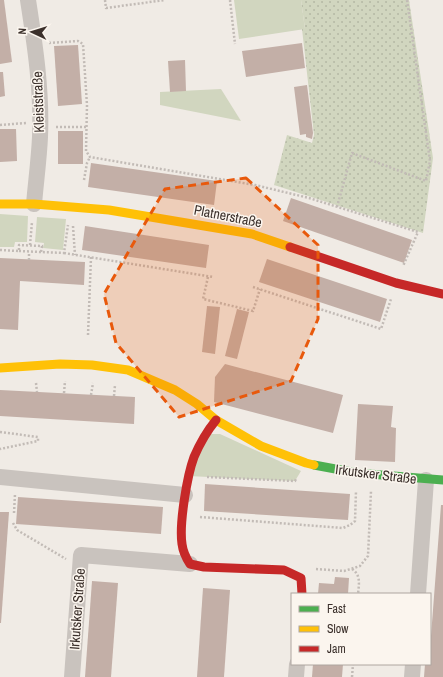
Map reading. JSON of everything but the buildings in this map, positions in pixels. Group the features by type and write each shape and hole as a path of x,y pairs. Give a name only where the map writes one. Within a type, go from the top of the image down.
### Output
{"street":[{"name":"Kleiststraße","path":"28,0 40,89 40,125 34,204"},
{"name":"Platnerstraße","path":"0,204 71,206 109,210 252,234 396,283 443,294"},
{"name":"Irkutsker Straße","path":"0,368 60,364 92,365 128,370 175,390 197,404 216,420 261,446 306,463 357,473 426,480 443,480"},
{"path":"190,564 184,556 182,544 183,516 188,476 194,457 205,434 216,420"},
{"path":"0,477 186,495"},
{"name":"Irkutsker Straße","path":"418,593 426,480"},
{"name":"Irkutsker Straße","path":"72,677 81,555 204,566 284,570 294,574"},
{"path":"294,574 301,578 302,593"},
{"path":"296,677 297,665"},
{"path":"412,677 413,665"}],"path":[{"path":"105,0 106,8 165,0"},
{"path":"230,0 235,44"},
{"path":"337,207 352,153 426,182 430,160 406,0"},
{"path":"35,44 78,41 83,44 87,127 86,151 90,157 256,185 309,198 418,232 396,283 381,329 253,287"},
{"path":"0,125 87,127"},
{"path":"84,180 87,163 90,157"},
{"path":"30,245 34,204"},
{"path":"64,253 71,206"},
{"path":"71,206 75,255"},
{"path":"19,251 19,245 30,245 42,246 41,252"},
{"path":"0,250 64,253 214,277"},
{"path":"29,252 29,260"},
{"path":"88,335 91,258"},
{"path":"208,276 203,299 253,310 260,289"},
{"path":"64,393 65,379 72,379"},
{"path":"91,395 93,381 100,382"},
{"path":"114,396 115,383 122,384"},
{"path":"0,432 38,438 38,441 0,449"},
{"path":"208,477 295,481 306,463"},
{"path":"183,516 343,528 350,526 355,521 357,473"},
{"path":"294,574 308,569 344,571 360,566 368,556 372,474"},
{"path":"14,513 15,495"},
{"path":"13,523 17,530 72,562"},
{"path":"352,569 357,572 359,579 358,593"},
{"path":"352,677 353,665"}],"highlighted area":[{"path":"246,178 318,245 318,319 291,381 179,417 116,343 104,294 165,189"}],"green space":[{"path":"234,0 301,0 305,29 239,39"},
{"path":"301,0 409,0 433,158 423,233 274,185 287,135 312,143 314,135 302,29 305,29"},
{"path":"221,89 241,121 160,105 160,92"},
{"path":"0,214 28,216 27,242 15,242 14,247 0,247"},
{"path":"37,217 66,219 63,250 43,248 44,243 35,242"},
{"path":"205,434 220,434 301,471 295,481 188,476"}],"traffic: fast":[{"path":"314,465 357,473 443,480"}],"traffic: slow":[{"path":"0,204 34,204 109,210 252,234 290,247"},
{"path":"0,368 60,364 92,365 128,370 175,390 197,404 216,420 261,446 314,465"}],"traffic: jam":[{"path":"290,247 396,283 443,294"},
{"path":"216,420 194,457 189,476 184,500 181,535 183,550 186,557 190,564 204,567 284,570 301,578 302,593"}]}
